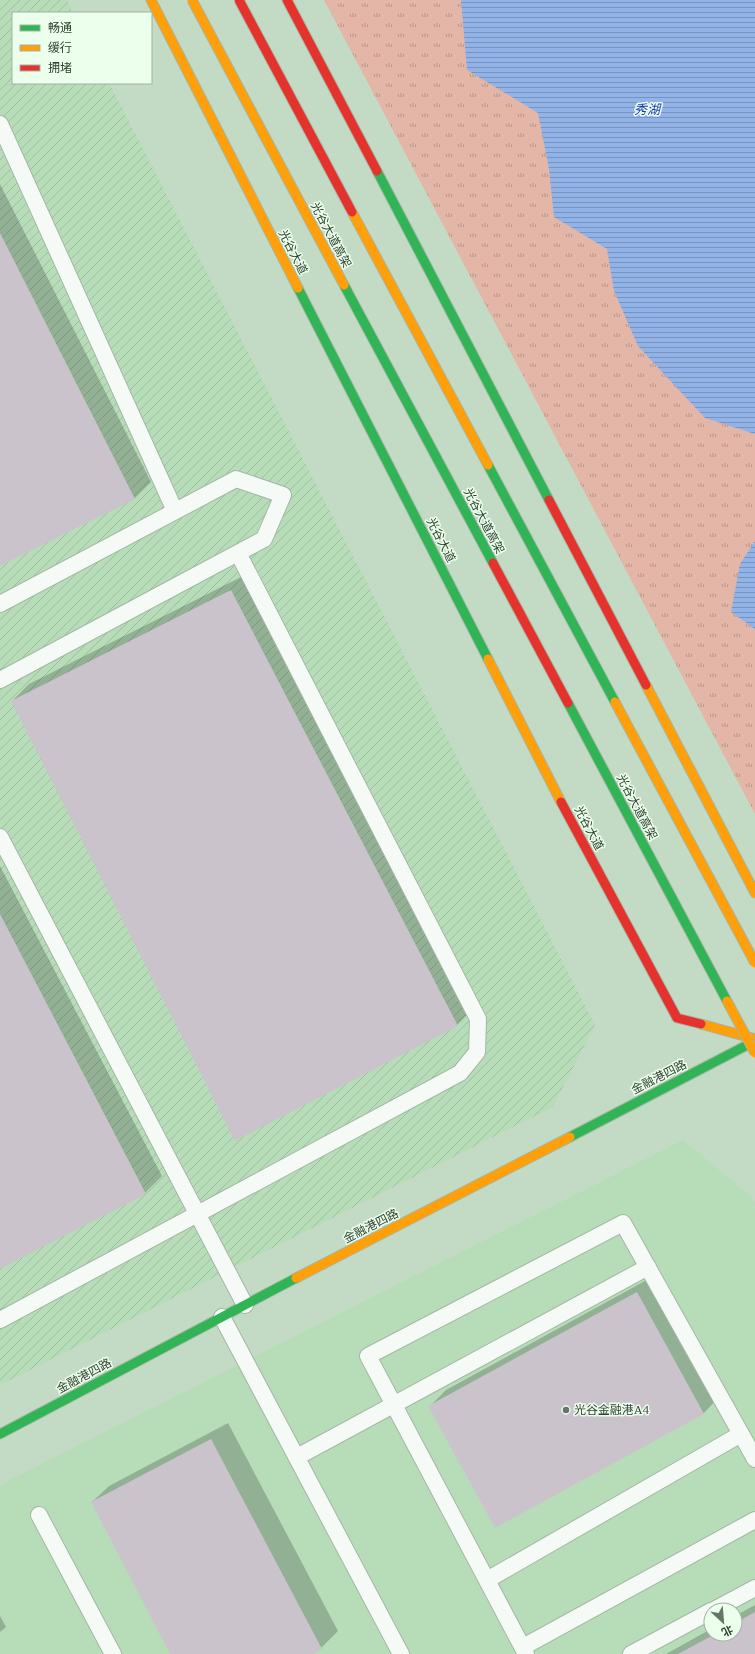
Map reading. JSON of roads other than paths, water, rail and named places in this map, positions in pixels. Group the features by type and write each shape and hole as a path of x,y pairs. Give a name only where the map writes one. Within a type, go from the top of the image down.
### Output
{"main road":[{"name":"光谷大道","path":"151,0 558,796 677,1018 755,1040"},
{"name":"光谷大道高架","path":"192,0 755,1053"},
{"path":"239,0 755,963"},
{"path":"287,0 755,893"},
{"name":"金融港四路","path":"0,1434 755,1040"}],"lane":[{"path":"0,124 175,511"},
{"path":"0,604 236,479 283,495 264,539 0,680"},
{"path":"0,1320 460,1073 477,1052 478,1019 238,553"},
{"path":"0,837 245,1305"},
{"path":"755,1459 623,1223 368,1356 525,1651 755,1520"},
{"path":"297,1457 648,1268"},
{"path":"222,1317 401,1654"},
{"path":"487,1580 741,1434"},
{"path":"39,1515 113,1654"},
{"path":"729,1602 755,1588"},
{"path":"631,1654 703,1616"}],"water":[{"name":"秀湖","path":"461,0 755,0 755,434 705,418 638,346 614,291 607,249 554,217 549,169 538,113 467,70"},
{"path":"755,541 755,629 731,612 740,564"}],"place":[{"name":"光谷金融港A4","path":"566,1410"}]}
